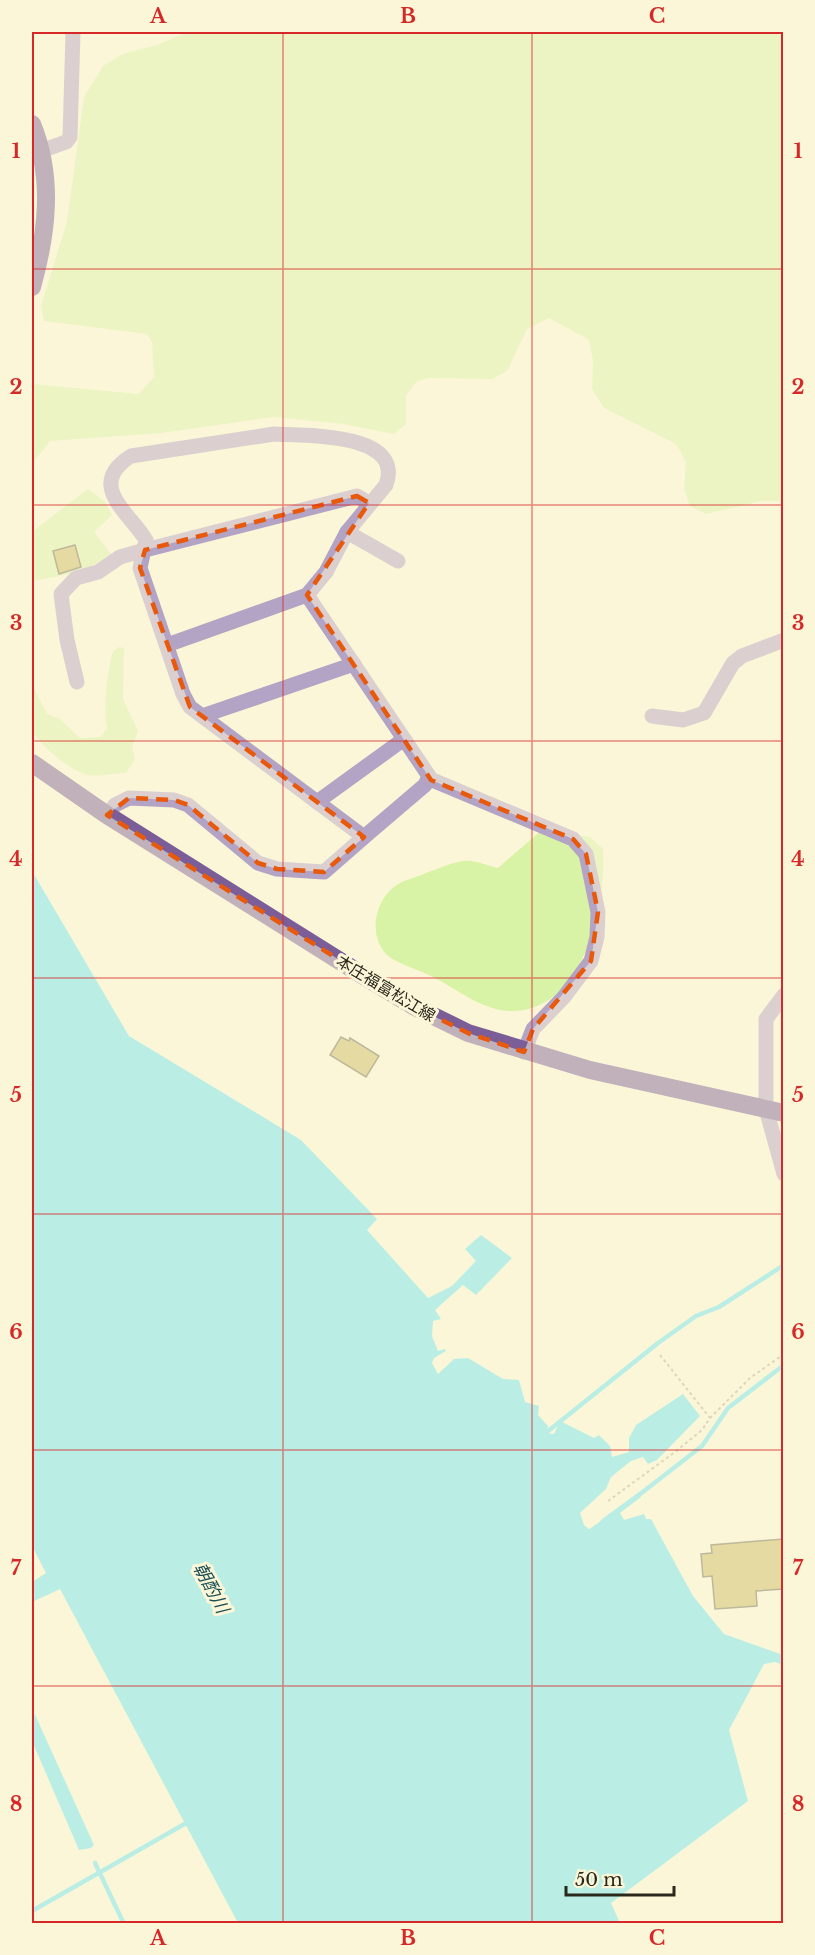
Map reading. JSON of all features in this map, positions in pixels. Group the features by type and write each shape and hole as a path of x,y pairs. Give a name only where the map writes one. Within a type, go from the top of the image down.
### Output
{"main road":[{"path":"32,128 41,151 46,210 42,248 32,287"},
{"name":"本庄福富松江線","path":"32,763 107,815 415,1007 468,1033 524,1052 590,1070 775,1111"}],"street":[{"path":"41,151 66,142 70,137 73,32"},
{"path":"166,645 307,595 326,572 347,532 386,484 389,477 388,462 375,448 335,438 274,434 131,456 120,463 114,476 112,493 117,506 146,540 140,568 166,645 183,694 190,707 364,837"},
{"path":"77,682 67,640 61,594 76,578 98,572 120,557 145,550 357,496 369,503"},
{"path":"347,532 398,561"},
{"path":"307,595 430,779 573,840 586,854 598,912 597,937 591,961 564,997 533,1029 524,1052"},
{"path":"652,716 683,720 704,713 733,663 742,656 783,640"},
{"path":"202,716 354,664"},
{"path":"317,802 404,739"},
{"path":"107,815 115,805 129,798 161,798 181,802 205,818 258,863 277,869 324,872 430,779"},
{"path":"783,995 766,1019 783,1174"}],"path":[{"path":"608,1501 702,1430 710,1418 750,1377 783,1354"},
{"path":"660,1355 710,1418"}],"highlighted area":[{"path":"357,496 369,503 307,595 431,780 573,839 586,854 598,912 591,961 533,1029 524,1052 468,1033 415,1007 107,815 129,798 174,800 188,805 258,863 277,869 324,872 364,837 190,707 140,568 145,550"}],"green space":[{"path":"187,32 783,32 783,501 761,501 706,514 690,506 684,489 686,462 676,444 604,408 592,389 593,361 589,340 549,318 527,329 507,371 492,379 428,378 416,382 406,396 406,424 394,434 344,424 273,417 161,433 50,441 35,460 32,478 32,384 139,394 154,377 152,342 147,334 44,321 41,306 67,222 84,97 103,66 123,54 157,45"},
{"path":"88,489 105,502 112,515 94,532 111,554 83,570 32,581 32,532"},
{"path":"119,647 124,648 123,699 138,731 132,747 135,759 126,773 88,775 57,758 32,732 32,684 47,714 60,719 80,738 101,737 107,728 106,689 109,669 113,651"},
{"path":"543,829 590,837 603,849 603,872 595,926 572,976 555,995 534,1007 509,1011 499,1010 470,999 435,978 395,961 386,954 376,934 376,923 382,901 397,885 463,861 498,868"}],"water":[{"name":"朝酌川","path":"32,871 129,1036 301,1140 377,1219 367,1230 428,1298 452,1286 476,1261 465,1249 481,1235 512,1258 476,1295 463,1285 435,1310 441,1319 433,1321 432,1336 438,1351 445,1349 446,1351 434,1358 432,1363 438,1374 454,1359 468,1358 503,1379 519,1380 525,1402 539,1406 538,1415 548,1426 546,1433 554,1434 560,1421 594,1438 599,1435 610,1446 612,1457 629,1452 629,1438 636,1425 683,1394 700,1416 657,1460 648,1464 643,1457 631,1461 611,1477 606,1489 580,1513 584,1525 592,1532 602,1519 639,1492 641,1497 620,1513 624,1520 644,1514 646,1519 651,1519 693,1596 724,1634 783,1655 783,1665 775,1662 764,1664 729,1730 748,1801 611,1903 620,1923 238,1923 60,1589 32,1602 32,1582 46,1573 32,1546"},
{"path":"32,1708 94,1845 91,1848 79,1850 32,1741"}],"building":[{"path":"75,545 81,567 59,574 53,551"},
{"path":"341,1037 349,1041 350,1038 379,1056 366,1077 330,1055"},
{"path":"783,1539 783,1589 756,1591 757,1606 715,1609 712,1576 703,1577 701,1554 712,1553 711,1545"}],"waterway":[{"path":"542,1436 658,1343 696,1316 719,1307 784,1265"},
{"path":"635,1498 702,1446 728,1408 784,1365"},
{"path":"586,1534 602,1523"},
{"path":"32,1911 188,1822"},
{"path":"95,1863 124,1924"}]}
